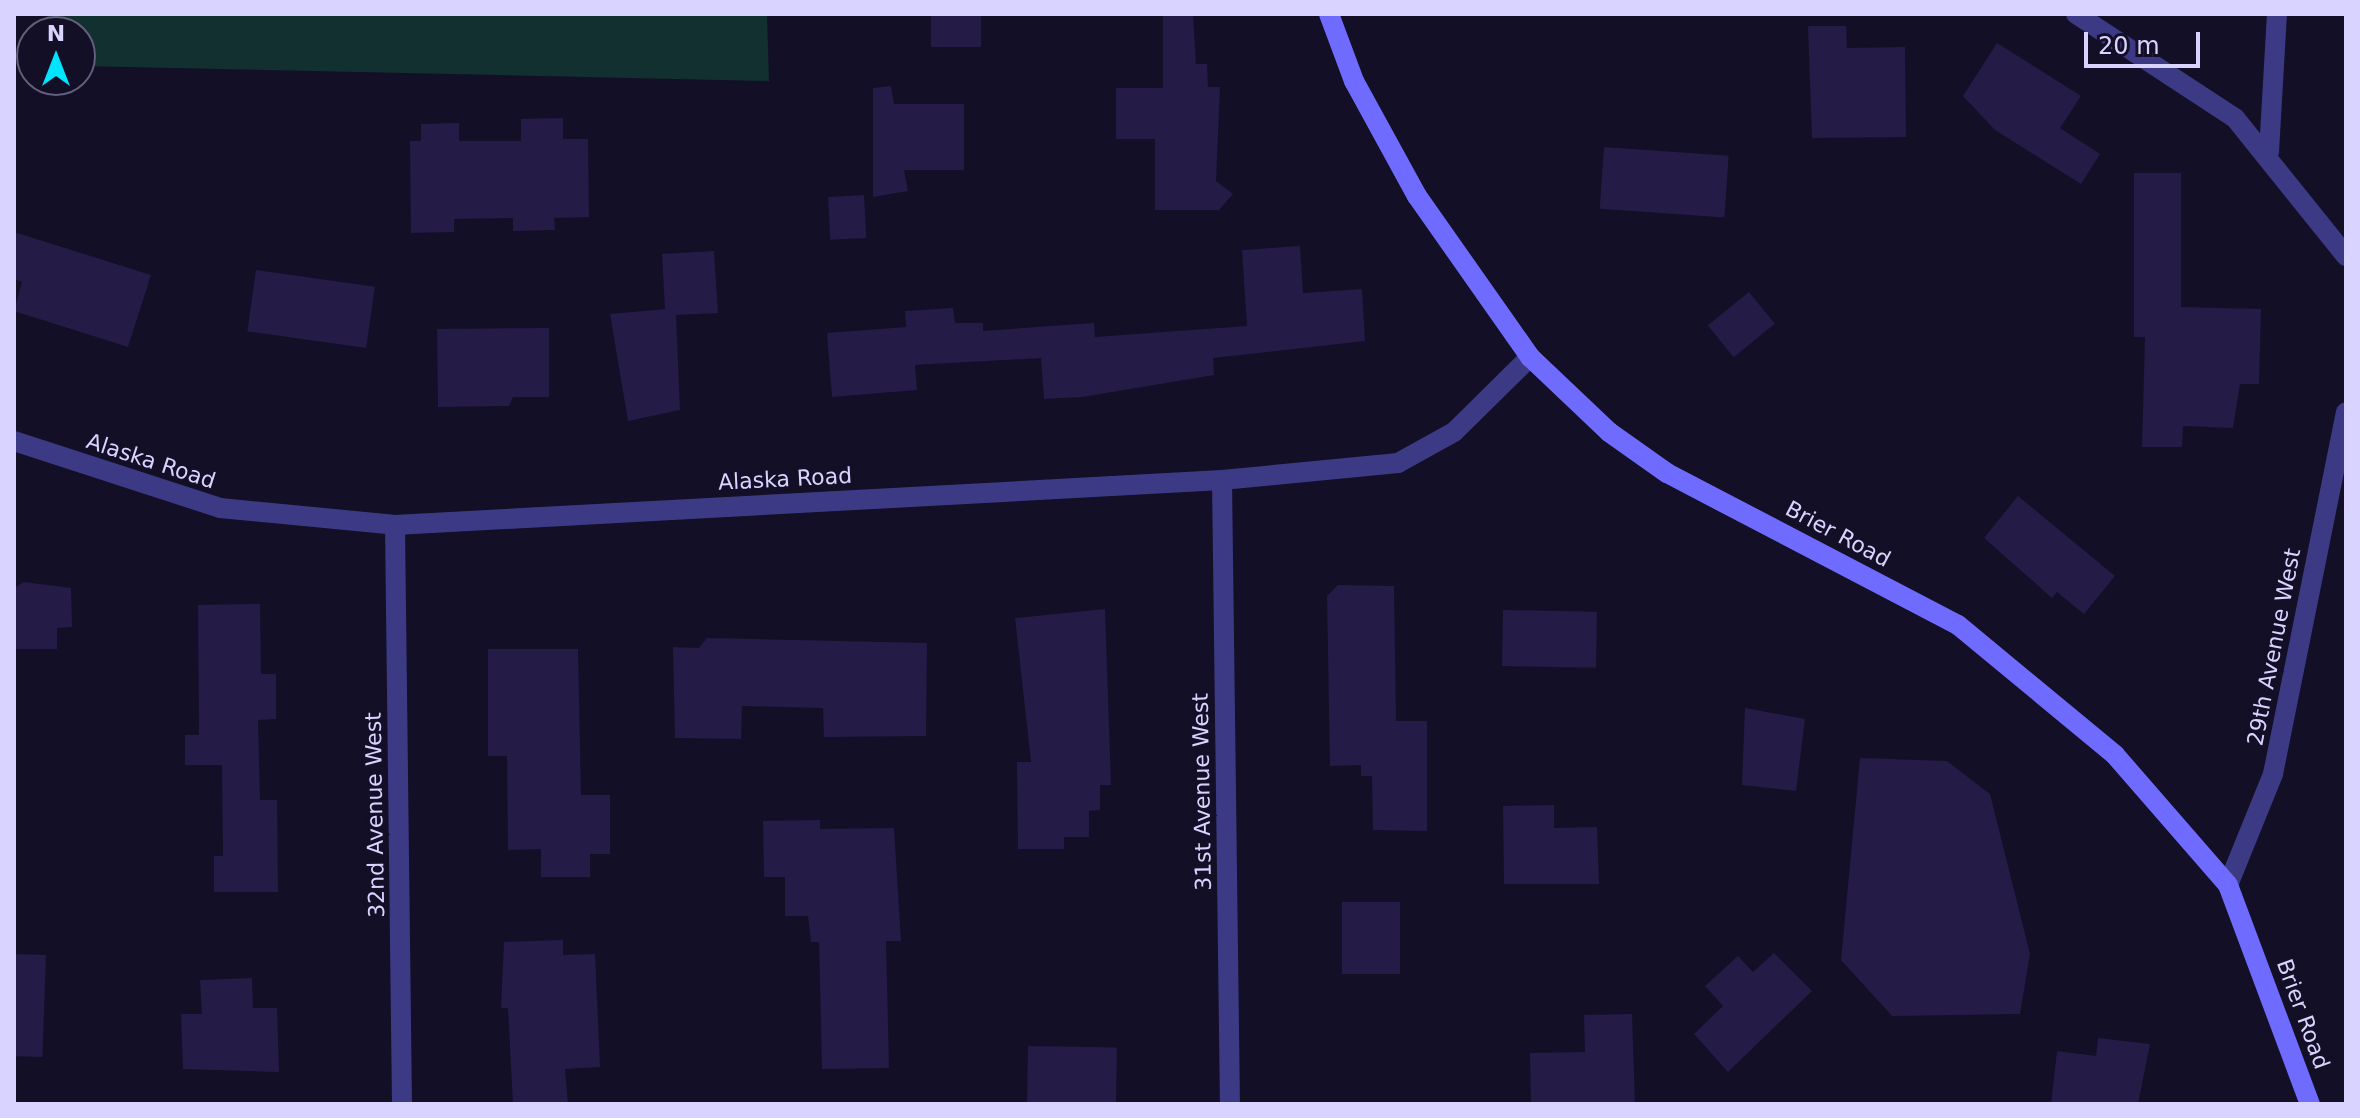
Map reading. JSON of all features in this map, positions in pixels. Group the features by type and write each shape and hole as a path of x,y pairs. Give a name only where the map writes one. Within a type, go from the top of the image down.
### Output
{"main road":[{"name":"Brier Road","path":"1329,14 1354,81 1417,196 1530,357 1609,432 1667,473 1958,625 2115,755 2228,885 2310,1104"}],"street":[{"path":"2076,14 2235,118 2269,152 2346,256"},
{"path":"2269,152 2277,14"},
{"name":"Alaska Road","path":"14,441 220,508 395,525 1222,480 1398,463 1454,432 1530,357"},
{"name":"29th Avenue West","path":"2228,885 2273,774 2346,412"},
{"name":"31st Avenue West","path":"1222,480 1230,1104"},
{"name":"32nd Avenue West","path":"395,525 402,1104"}],"green space":[{"path":"767,14 769,81 96,66 96,16 47,16"}],"building":[{"path":"931,14 981,14 981,47 931,47"},
{"path":"1163,14 1193,14 1196,64 1207,64 1208,87 1220,87 1216,181 1233,194 1219,210 1155,210 1155,139 1116,139 1116,88 1163,88"},
{"path":"1808,26 1846,26 1847,48 1905,47 1906,137 1812,138"},
{"path":"1997,43 2081,96 2060,128 2100,154 2081,184 1995,130 1963,96"},
{"path":"891,86 894,104 964,104 964,170 904,170 908,191 873,197 873,88"},
{"path":"563,118 563,139 588,139 589,217 554,218 555,230 513,231 513,218 454,219 454,232 411,233 410,141 421,141 421,124 459,123 459,141 521,141 521,119"},
{"path":"1604,147 1729,156 1724,218 1600,209"},
{"path":"2134,173 2181,173 2181,307 2261,309 2259,384 2240,384 2233,428 2183,426 2182,447 2142,447 2145,337 2134,337"},
{"path":"864,195 866,238 830,240 828,197"},
{"path":"14,232 151,275 128,347 14,311 22,282 14,279"},
{"path":"1300,246 1303,293 1362,289 1365,341 1213,358 1214,375 1082,397 1044,399 1041,358 915,365 917,390 832,397 827,333 906,327 905,311 953,308 955,323 983,323 983,331 1094,323 1095,337 1247,326 1242,250"},
{"path":"714,251 718,313 676,315 680,410 628,421 610,314 665,309 662,254"},
{"path":"256,270 375,287 366,348 247,331"},
{"path":"1749,292 1775,324 1734,357 1708,325"},
{"path":"549,328 549,397 513,397 509,406 438,407 437,329"},
{"path":"2018,496 2115,576 2084,614 2057,592 2052,598 1984,538"},
{"path":"24,582 71,588 72,627 57,628 57,649 14,649 14,588"},
{"path":"1338,585 1394,586 1396,721 1427,721 1427,831 1373,830 1372,776 1361,776 1361,765 1330,766 1327,596"},
{"path":"260,604 261,674 276,674 276,719 258,720 260,800 277,800 278,892 214,892 214,856 223,856 222,765 185,765 185,735 199,735 198,605"},
{"path":"1105,609 1111,785 1100,785 1100,810 1089,811 1089,837 1064,837 1064,849 1018,849 1017,762 1031,762 1015,618"},
{"path":"1503,610 1597,612 1596,668 1502,666"},
{"path":"707,638 927,643 926,736 824,737 823,708 742,706 741,739 675,738 673,647 699,648"},
{"path":"488,649 578,649 581,795 610,795 610,854 590,854 590,877 541,877 541,849 508,850 507,756 488,756"},
{"path":"1745,708 1805,719 1796,791 1742,785"},
{"path":"1860,758 1947,761 1990,794 2030,954 2020,1014 1892,1016 1841,960"},
{"path":"1554,805 1554,828 1597,827 1599,884 1504,884 1503,806"},
{"path":"820,820 820,829 894,828 901,941 886,941 889,1068 822,1069 819,942 811,942 808,916 785,916 785,877 764,877 763,821"},
{"path":"1342,902 1400,902 1400,974 1342,974"},
{"path":"563,940 563,955 595,954 600,1067 565,1069 568,1104 513,1104 508,1008 501,1008 504,942"},
{"path":"1774,953 1812,991 1728,1072 1694,1034 1723,1006 1705,986 1738,956 1753,972"},
{"path":"14,954 46,955 42,1057 14,1056"},
{"path":"252,978 253,1008 277,1008 279,1072 183,1069 181,1014 202,1014 200,980"},
{"path":"1632,1014 1635,1104 1531,1104 1530,1053 1585,1052 1584,1015"},
{"path":"2098,1038 2150,1044 2138,1104 2051,1104 2057,1051 2096,1056"},
{"path":"1028,1046 1117,1048 1116,1104 1027,1104"}]}
